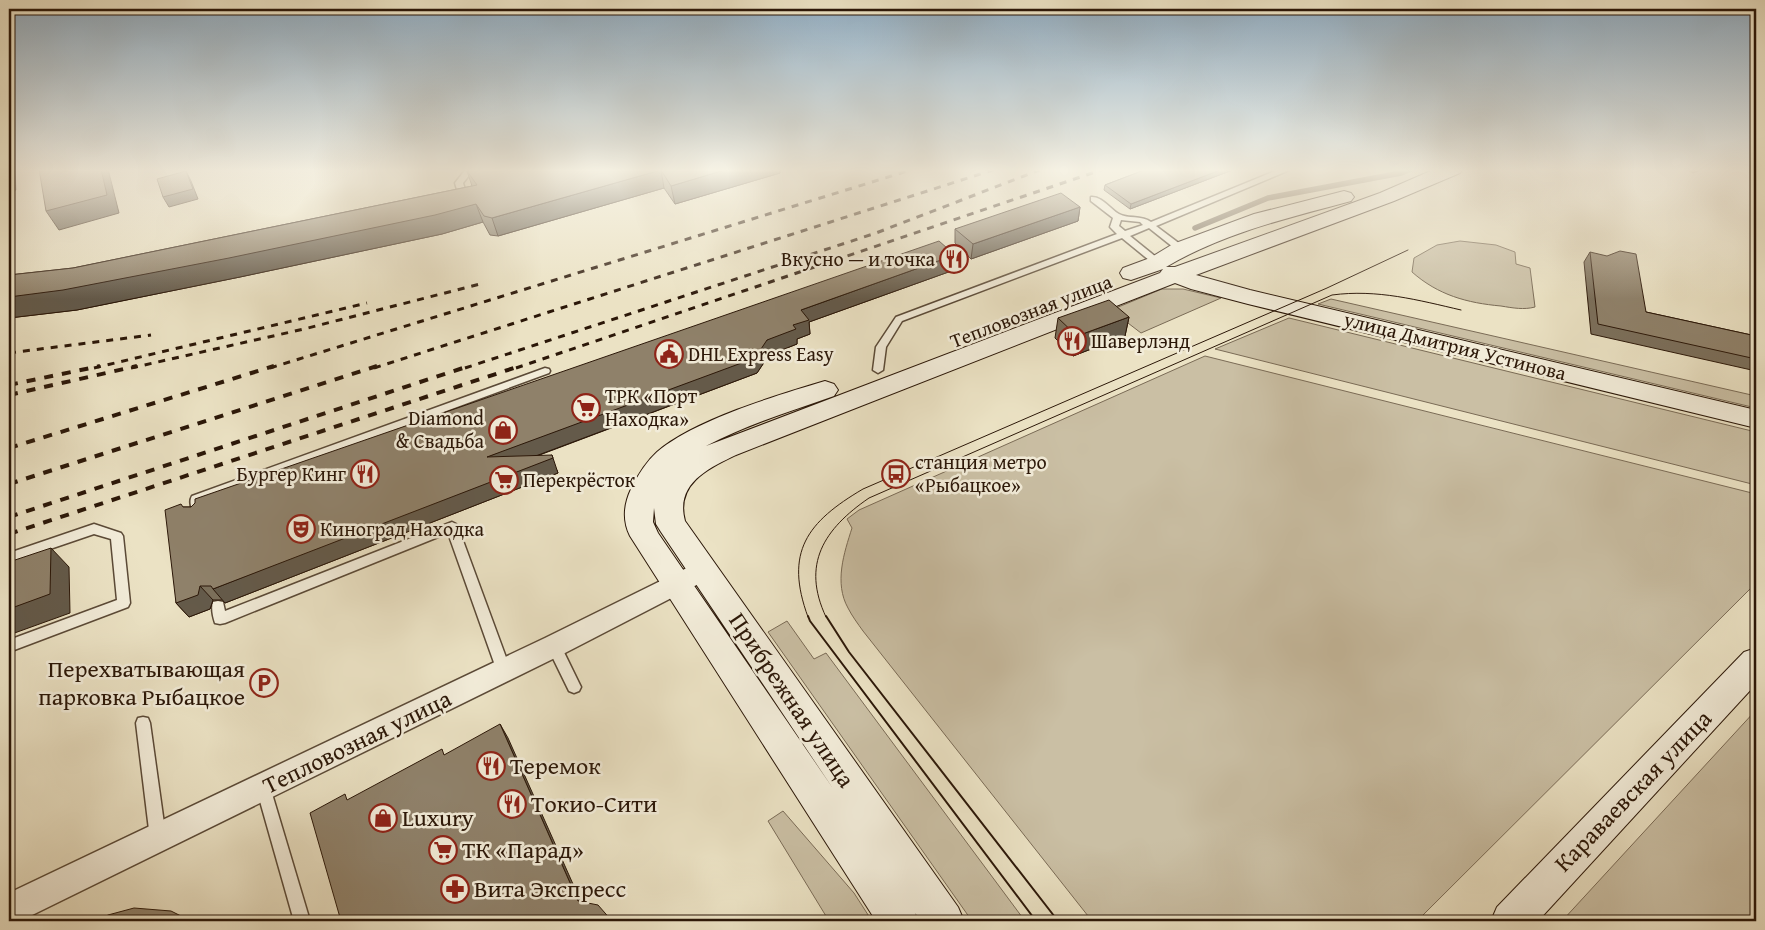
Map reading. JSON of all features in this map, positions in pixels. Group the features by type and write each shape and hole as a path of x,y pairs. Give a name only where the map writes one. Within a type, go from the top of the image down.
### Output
{"street":[{"name":"Тепловозная улица","path":"670,472 1167,269 1182,249 1261,218 1284,212"},
{"name":"Тепловозная улица","path":"670,472 673,454 720,429 878,370 1167,269 1340,212"},
{"name":"улица Дмитрия Устинова","path":"1167,269 1248,296 1756,419"},
{"name":"Прибрежная улица","path":"670,472 672,490 668,507 671,524 690,577 899,921"},
{"name":"Тепловозная улица","path":"9,910 554,646 690,577"},
{"name":"Прибрежная улица","path":"690,577 944,921"},
{"name":"Караваевская улица","path":"1511,921 1756,662"}],"lane":[{"path":"1112,212 1118,217 1142,220 1182,249"},
{"path":"878,370 880,346 899,320 1181,212"},
{"path":"1118,217 1114,227 1167,269"},
{"path":"199,517 196,499 545,371"},
{"path":"218,606 220,619 452,527 504,670"},
{"path":"9,558 94,530 117,536 124,603 9,646"},
{"path":"554,646 574,687"},
{"path":"142,724 158,838"},
{"path":"263,787 302,921"}],"shaded area":[{"path":"1460,241 1496,245 1515,252 1516,264 1530,268 1535,307 1514,308 1465,300 1432,287 1412,272 1414,258 1437,245"},
{"path":"1162,289 1183,289 1221,298 1141,333 1111,310"},
{"path":"1331,299 1756,396 1756,408 1318,304"},
{"path":"1289,318 1756,432 1756,485 1215,349"},
{"path":"1205,356 1756,494 1756,583 1417,921 1092,921 863,631 851,614 844,598 841,578 842,568 852,528 847,519 859,510"},
{"path":"787,621 814,659 826,653 1025,921 972,921 768,632"},
{"path":"1756,710 1756,921 1562,921"},
{"path":"783,811 854,893 872,921 829,921 768,821"}],"building":[{"path":"344,212 445,212 229,258 63,290 9,297 9,275 73,268"},
{"path":"482,212 512,212 492,218 484,216"},
{"path":"1004,212 1064,212 973,244 955,229"},
{"name":"ТРК «Порт Находка»","path":"939,241 955,255 801,310 809,320 793,325 796,329 767,340 755,358 487,457 552,455 553,458 213,589 211,586 200,586 198,595 176,603 165,510 181,504 183,507 191,507 195,503 195,499"},
{"path":"1620,251 1636,254 1646,312 1756,336 1756,359 1598,324 1590,252 1607,256"},
{"path":"1109,300 1129,317 1077,336 1058,318"},
{"path":"51,548 50,594 9,609 9,562"},
{"name":"ТК «Парад»","path":"500,724 578,901 598,905 612,921 341,921 310,813 345,794 347,800 442,749 444,755"},
{"path":"134,908 171,911 187,921 97,921 108,915"}],"waterway":[{"path":"1195,228 1233,212"}],"tram line":[{"path":"808,617 801,594 799,574 800,557 806,541 827,514 863,489 1327,288 1408,250"},
{"path":"826,617 819,598 816,580 817,564 821,549 829,535 840,522 869,498 1332,295 1381,294 1461,310"},
{"path":"808,616 1036,921"},
{"path":"826,616 849,652 1058,921"}],"railway":[{"path":"270,368 774,212"},
{"path":"374,368 860,212"},
{"path":"465,368 876,233 929,212"},
{"path":"516,368 976,212"},
{"path":"131,368 304,329 484,283"},
{"path":"94,368 367,303"},
{"path":"9,353 151,335"},
{"path":"9,385 100,366"},
{"path":"9,395 137,366"},
{"path":"9,448 274,366"},
{"path":"9,484 377,366"},
{"path":"9,517 469,366"},
{"path":"9,534 520,366"}],"place":[{"name":"Вкусно — и точка","path":"954,259"},
{"name":"Шаверлэнд","path":"1072,341"},
{"name":"DHL Express Easy","path":"669,354"},
{"name":"ТРК «Порт Находка»","path":"586,408"},
{"name":"Diamond & Свадьба","path":"503,430"},
{"name":"Бургер Кинг","path":"365,474"},
{"name":"станция метро «Рыбацкое»","path":"896,474"},
{"name":"Перекрёсток","path":"504,480"},
{"name":"Киноград Находка","path":"301,529"},
{"name":"Перехватывающая парковка Рыбацкое","path":"264,683"},
{"name":"Теремок","path":"491,766"},
{"name":"Токио-Сити","path":"512,804"},
{"name":"Luxury","path":"383,818"},
{"name":"ТК «Парад»","path":"443,850"},
{"name":"Вита Экспресс","path":"455,889"}]}
